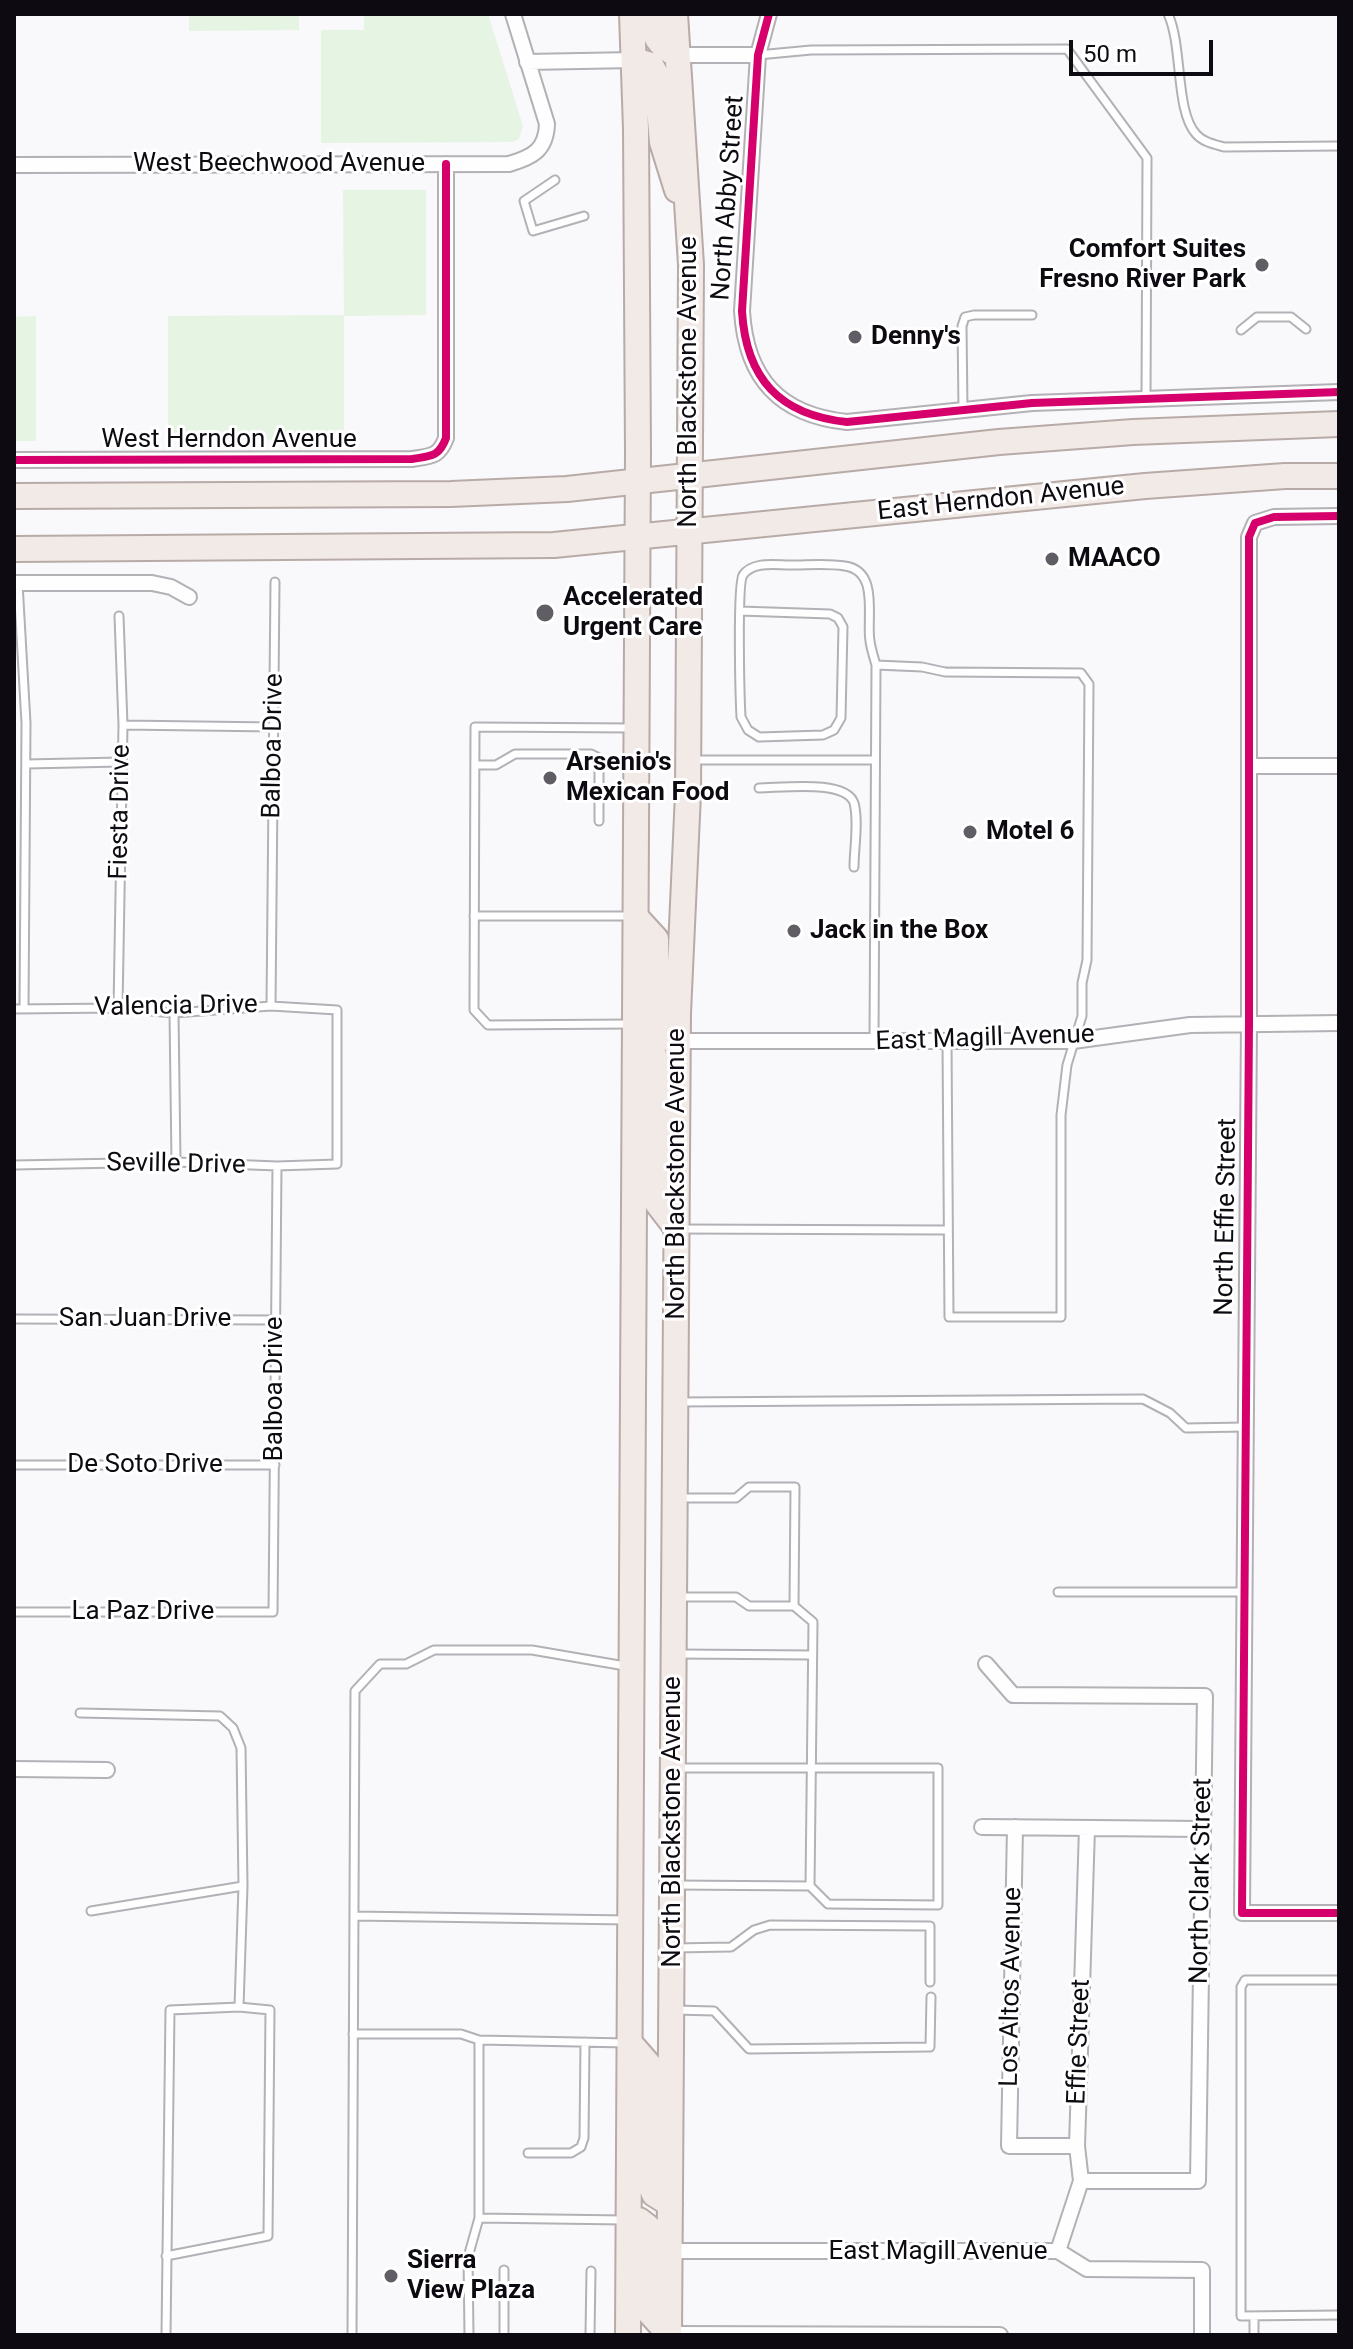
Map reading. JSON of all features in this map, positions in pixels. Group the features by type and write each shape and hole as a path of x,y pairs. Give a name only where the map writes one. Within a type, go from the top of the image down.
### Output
{"main road":[{"name":"North Blackstone Avenue","path":"628,2335 638,539 638,246 632,14"},
{"path":"651,14 653,35 677,55"},
{"name":"North Blackstone Avenue","path":"669,2334 678,1041 689,760 691,265 675,14"},
{"path":"634,60 651,65 656,74 662,142 689,231"},
{"name":"East Herndon Avenue","path":"666,479 999,442 1133,432 1339,424"},
{"name":"East Herndon Avenue","path":"638,539 1145,486 1285,476 1339,476"},
{"name":"West Herndon Avenue","path":"14,496 451,494 567,489 666,479"},
{"path":"14,549 490,548 638,539"},
{"path":"635,916 656,939 659,1024 668,1038 678,1041"},
{"path":"635,1024 649,1038 657,1067 657,1203 677,1229"},
{"path":"630,2043 650,2066 650,2184 654,2194 670,2204"},
{"path":"629,2220 639,2220 648,2227 649,2312 669,2334"}],"street":[{"path":"513,14 527,62 634,60"},
{"name":"North Abby Street","path":"769,14 758,55 742,293 743,333 756,371 766,386 779,397 820,419 847,422 963,409 1339,392"},
{"path":"677,55 758,55"},
{"name":"West Beechwood Avenue","path":"14,165 509,164 525,159 540,149 546,138 547,124 527,62"},
{"name":"West Herndon Avenue","path":"14,460 412,459 431,456 442,450 446,438 446,164"},
{"name":"North Effie Street","path":"1339,516 1274,517 1255,523 1249,537 1249,1024 1242,1913 1339,1913"},
{"path":"16,583 152,583 171,587 189,597"},
{"path":"1249,766 1339,766"},
{"name":"East Magill Avenue","path":"678,1041 1073,1041 1190,1025 1339,1023"},
{"name":"North Clark Street","path":"986,1664 1013,1695 1205,1696 1198,2181 1081,2181"},
{"path":"14,1769 107,1770"},
{"path":"982,1827 1203,1829"},
{"name":"Los Altos Avenue","path":"1015,1827 1009,2146 1077,2146"},
{"name":"Effie Street","path":"1058,2251 1081,2181 1077,2146 1087,1828"},
{"name":"East Magill Avenue","path":"670,2251 1058,2251 1087,2269 1202,2270 1202,2335"},
{"path":"669,2334 1000,2335"}],"lane":[{"path":"1168,14 1175,28 1186,114 1197,136 1224,147 1339,146"},
{"path":"758,55 811,50 1067,49 1147,158 1146,399"},
{"path":"555,180 524,201 533,231 584,216"},
{"path":"963,409 962,326 965,317 1032,315"},
{"path":"1241,330 1257,317 1291,317 1306,329"},
{"path":"740,611 834,615 843,627 841,718 834,730 823,735 759,737 753,734 741,717 740,611 741,580 756,566 847,566 854,569 866,584 870,598 869,640 876,665 874,1042"},
{"name":"Balboa Drive","path":"271,1006 275,582"},
{"path":"16,583 26,723 24,1008"},
{"name":"Fiesta Drive","path":"118,1008 123,725 119,616"},
{"path":"876,665 922,667 945,672 1081,673 1089,684 1087,960 1082,983 1082,1016 1067,1065 1061,1115 1061,1317 949,1317 947,1042"},
{"path":"14,722 26,723"},
{"path":"123,725 275,727"},
{"path":"635,1024 488,1025 474,1010 474,916 475,727 636,728"},
{"path":"475,765 496,765 515,754 591,754 599,762 599,821"},
{"path":"689,760 875,760"},
{"path":"26,764 121,762"},
{"path":"759,788 834,788 849,795 855,807 854,867"},
{"path":"474,916 635,916"},
{"name":"Valencia Drive","path":"14,1009 118,1008 174,1013 271,1006 337,1010 337,1164"},
{"path":"174,1013 176,1162"},
{"name":"Seville Drive","path":"14,1165 176,1162 277,1166 337,1164"},
{"name":"Balboa Drive","path":"273,1612 277,1166"},
{"path":"677,1229 948,1230"},
{"name":"San Juan Drive","path":"14,1319 275,1320"},
{"path":"676,1402 1143,1399 1170,1413 1186,1428 1245,1427"},
{"name":"De Soto Drive","path":"14,1465 275,1465"},
{"path":"675,1498 736,1498 749,1487 795,1487 794,1606"},
{"path":"1058,1592 1244,1592"},
{"path":"675,1597 736,1597 749,1606 794,1606 813,1622 810,1886"},
{"name":"La Paz Drive","path":"14,1612 273,1612"},
{"path":"352,2335 355,1691 380,1664 406,1664 434,1650 532,1650 632,1667"},
{"path":"674,1654 812,1655"},
{"path":"80,1713 220,1716 233,1728 241,1748 243,1886 239,2007"},
{"path":"673,1768 938,1768 938,1905 828,1904 810,1886 673,1885"},
{"path":"91,1911 243,1886"},
{"path":"354,1916 630,1920"},
{"path":"672,1948 731,1947 754,1930 770,1925 930,1926 930,1982"},
{"path":"1339,1980 1245,1980 1241,1987 1241,2316 1339,2315"},
{"path":"672,2010 714,2011 749,2049 930,2047 931,1997"},
{"path":"166,2256 268,2236 270,2010 239,2007 170,2010 166,2256 166,2335"},
{"path":"353,2034 461,2034 479,2040 630,2043"},
{"path":"469,2335 468,2257 479,2218 479,2040"},
{"path":"528,2153 571,2153 581,2147 585,2127 585,2042"},
{"path":"479,2218 629,2220"},
{"path":"504,2270 504,2335"},
{"path":"590,2335 591,2271"},
{"path":"1254,2316 1254,2335"}],"green space":[{"path":"189,14 299,14 299,30 189,31"},
{"path":"364,14 488,14 523,126 519,139 512,142 321,143 321,30 364,30"},
{"path":"343,190 426,190 426,315 344,316 344,439 168,440 168,316 344,315"},
{"path":"36,316 36,441 14,441 14,317"}],"cycle path":[{"path":"769,14 758,55 742,311 745,335 759,374 785,402 823,418 847,422 1032,403 1339,392"},
{"path":"14,460 412,459 437,452 446,438 446,164"},
{"path":"1339,516 1274,517 1255,523 1249,537 1249,1024 1242,1913 1339,1913"}],"place":[{"name":"Comfort Suites Fresno River Park","path":"1262,265"},
{"name":"Denny's","path":"855,337"},
{"name":"MAACO","path":"1052,559"},
{"name":"Accelerated Urgent Care","path":"545,613"},
{"name":"Arsenio's Mexican Food","path":"550,778"},
{"name":"Motel 6","path":"970,832"},
{"name":"Jack in the Box","path":"794,931"},
{"name":"Sierra View Plaza","path":"391,2276"}]}
